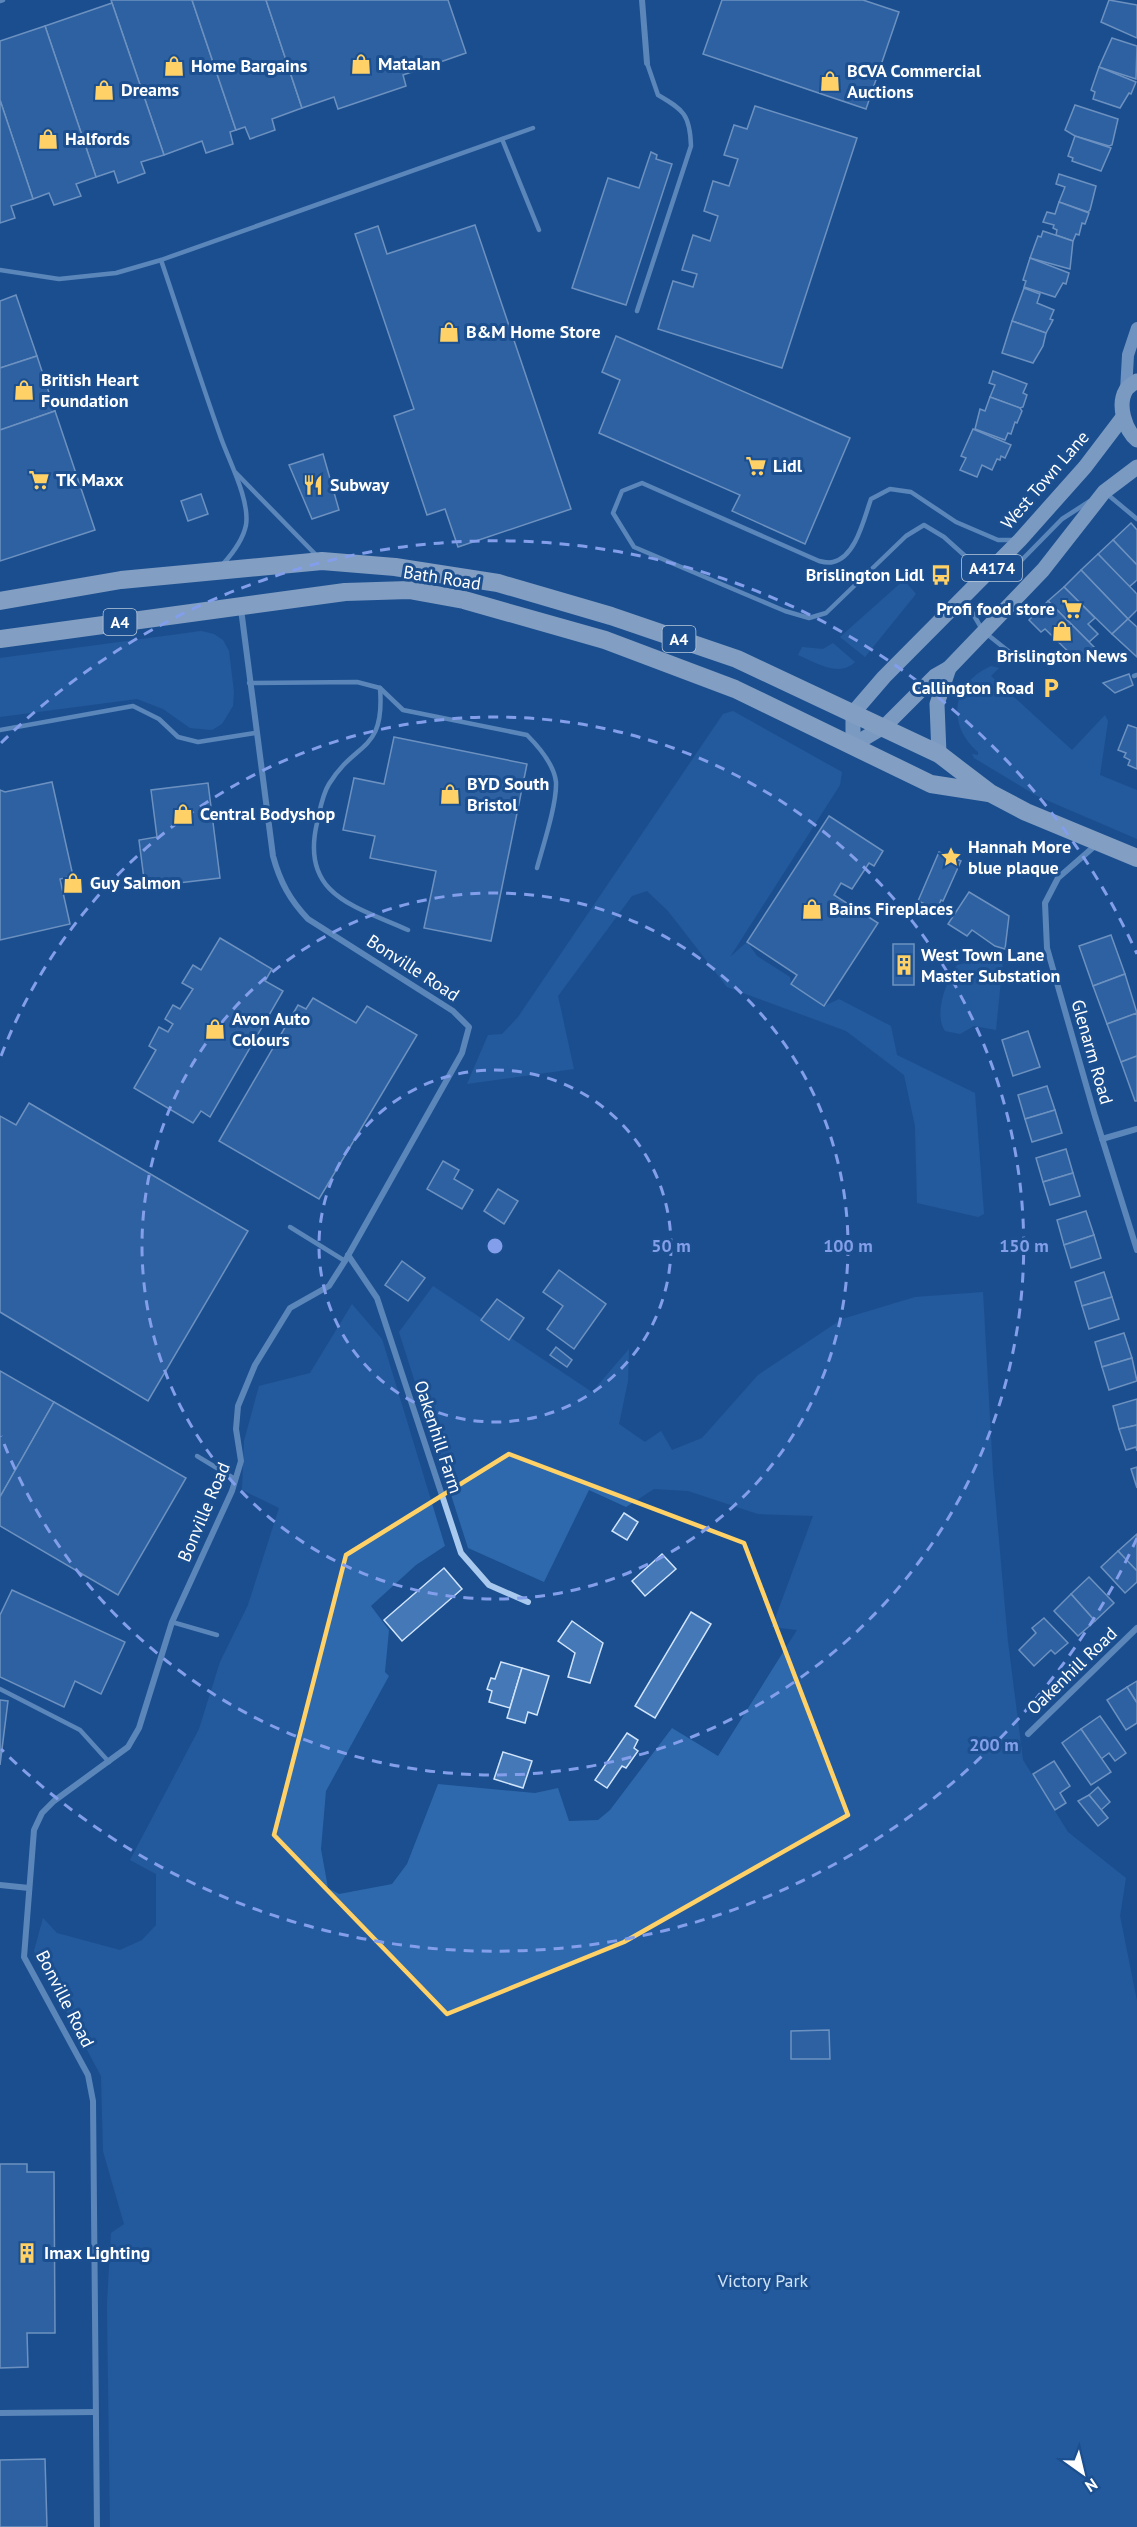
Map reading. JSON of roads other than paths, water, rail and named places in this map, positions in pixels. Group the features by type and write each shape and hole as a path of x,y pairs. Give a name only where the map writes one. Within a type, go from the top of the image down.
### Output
{"highway":[{"name":"Bath Road","path":"0,601 121,580 322,561 395,567 498,583 611,616 737,659 853,713"},
{"name":"Bath Road","path":"0,639 345,592 409,590 464,600 605,640 735,689 853,745"},
{"name":"A4","path":"853,713 885,726 939,754 990,794 1098,844 1137,858"},
{"name":"A4","path":"853,745 931,784 990,794"}],"main road":[{"path":"1137,328 1128,355 1131,386 1123,417 1137,440"},
{"name":"West Town Lane","path":"853,713 884,677 1020,540 1084,467 1123,417"},
{"name":"A4174","path":"853,745 885,726 935,676 949,668 1043,570 1104,492 1137,467"},
{"name":"A4174","path":"939,754 937,704 949,668"},
{"path":"853,713 853,745"}],"street":[{"path":"642,0 647,63"},
{"name":"Bonville Road","path":"97,2527 93,2101 88,2075 24,1957 34,1830 42,1813 128,1747 139,1728 172,1622 241,1461 236,1430 238,1406 255,1365 290,1308 328,1286 347,1258 462,1053 469,1027 453,1011 308,919 291,901 279,878 273,856 255,733 240,605"},
{"name":"Glenarm Road","path":"1098,844 1058,878 1045,903 1047,948 1102,1139 1137,1250"},
{"path":"1102,1139 1137,1129"},
{"name":"Oakenhill Farm","path":"347,1258 377,1298 461,1553 489,1585 528,1602"},
{"name":"Oakenhill Road","path":"1028,1734 1137,1628"},
{"path":"0,1885 29,1888"},
{"path":"0,2413 95,2412"}],"lane":[{"path":"637,311 691,146 690,124 681,109 658,95 647,63"},
{"path":"0,270 59,279 116,273 160,260 533,128"},
{"path":"502,140 538,230"},
{"path":"160,260 221,438 236,473 246,523 236,547 215,572"},
{"path":"236,473 322,561"},
{"path":"1020,540 998,540 956,522 911,492 890,489 871,499 847,554 833,562 819,561 642,483 622,491 613,513 634,547 785,611 809,618 826,613 906,536 924,525 944,537 985,574 1008,574 1062,519 1104,492 1137,519"},
{"path":"963,597 983,631 1012,654"},
{"path":"249,683 357,682 380,688 403,710 527,735 540,747 556,782 549,825 537,868"},
{"path":"380,688 381,706 378,730 329,784 315,831 312,857 323,884 350,904 408,930"},
{"path":"0,730 133,706 159,719 178,736 198,742 255,733"},
{"path":"290,1227 347,1258"},
{"path":"197,1456 235,1479"},
{"path":"172,1622 217,1635"},
{"path":"0,1689 80,1730 109,1762"}],"place":[{"name":"Matalan","path":"361,64"},
{"name":"Home Bargains","path":"174,66"},
{"name":"BCVA Commercial Auctions","path":"830,81"},
{"name":"Dreams","path":"104,90"},
{"name":"Halfords","path":"48,139"},
{"name":"B&M Home Store","path":"449,332"},
{"name":"British Heart Foundation","path":"24,390"},
{"name":"Lidl","path":"756,466"},
{"name":"TK Maxx","path":"39,480"},
{"name":"Subway","path":"313,485"},
{"name":"Brislington Lidl","path":"941,575"},
{"name":"Profi food store","path":"1072,609"},
{"name":"Brislington News","path":"1062,631"},
{"name":"Callington Road","path":"1051,688"},
{"name":"BYD South Bristol","path":"450,794"},
{"name":"Central Bodyshop","path":"183,814"},
{"name":"Hannah More blue plaque","path":"951,857"},
{"name":"Guy Salmon","path":"73,883"},
{"name":"Bains Fireplaces","path":"812,909"},
{"name":"West Town Lane Master Substation","path":"904,965"},
{"name":"Avon Auto Colours","path":"215,1029"},
{"name":"Imax Lighting","path":"27,2253"}],"park label":[{"name":"Victory Park","path":"763,2281"}]}
